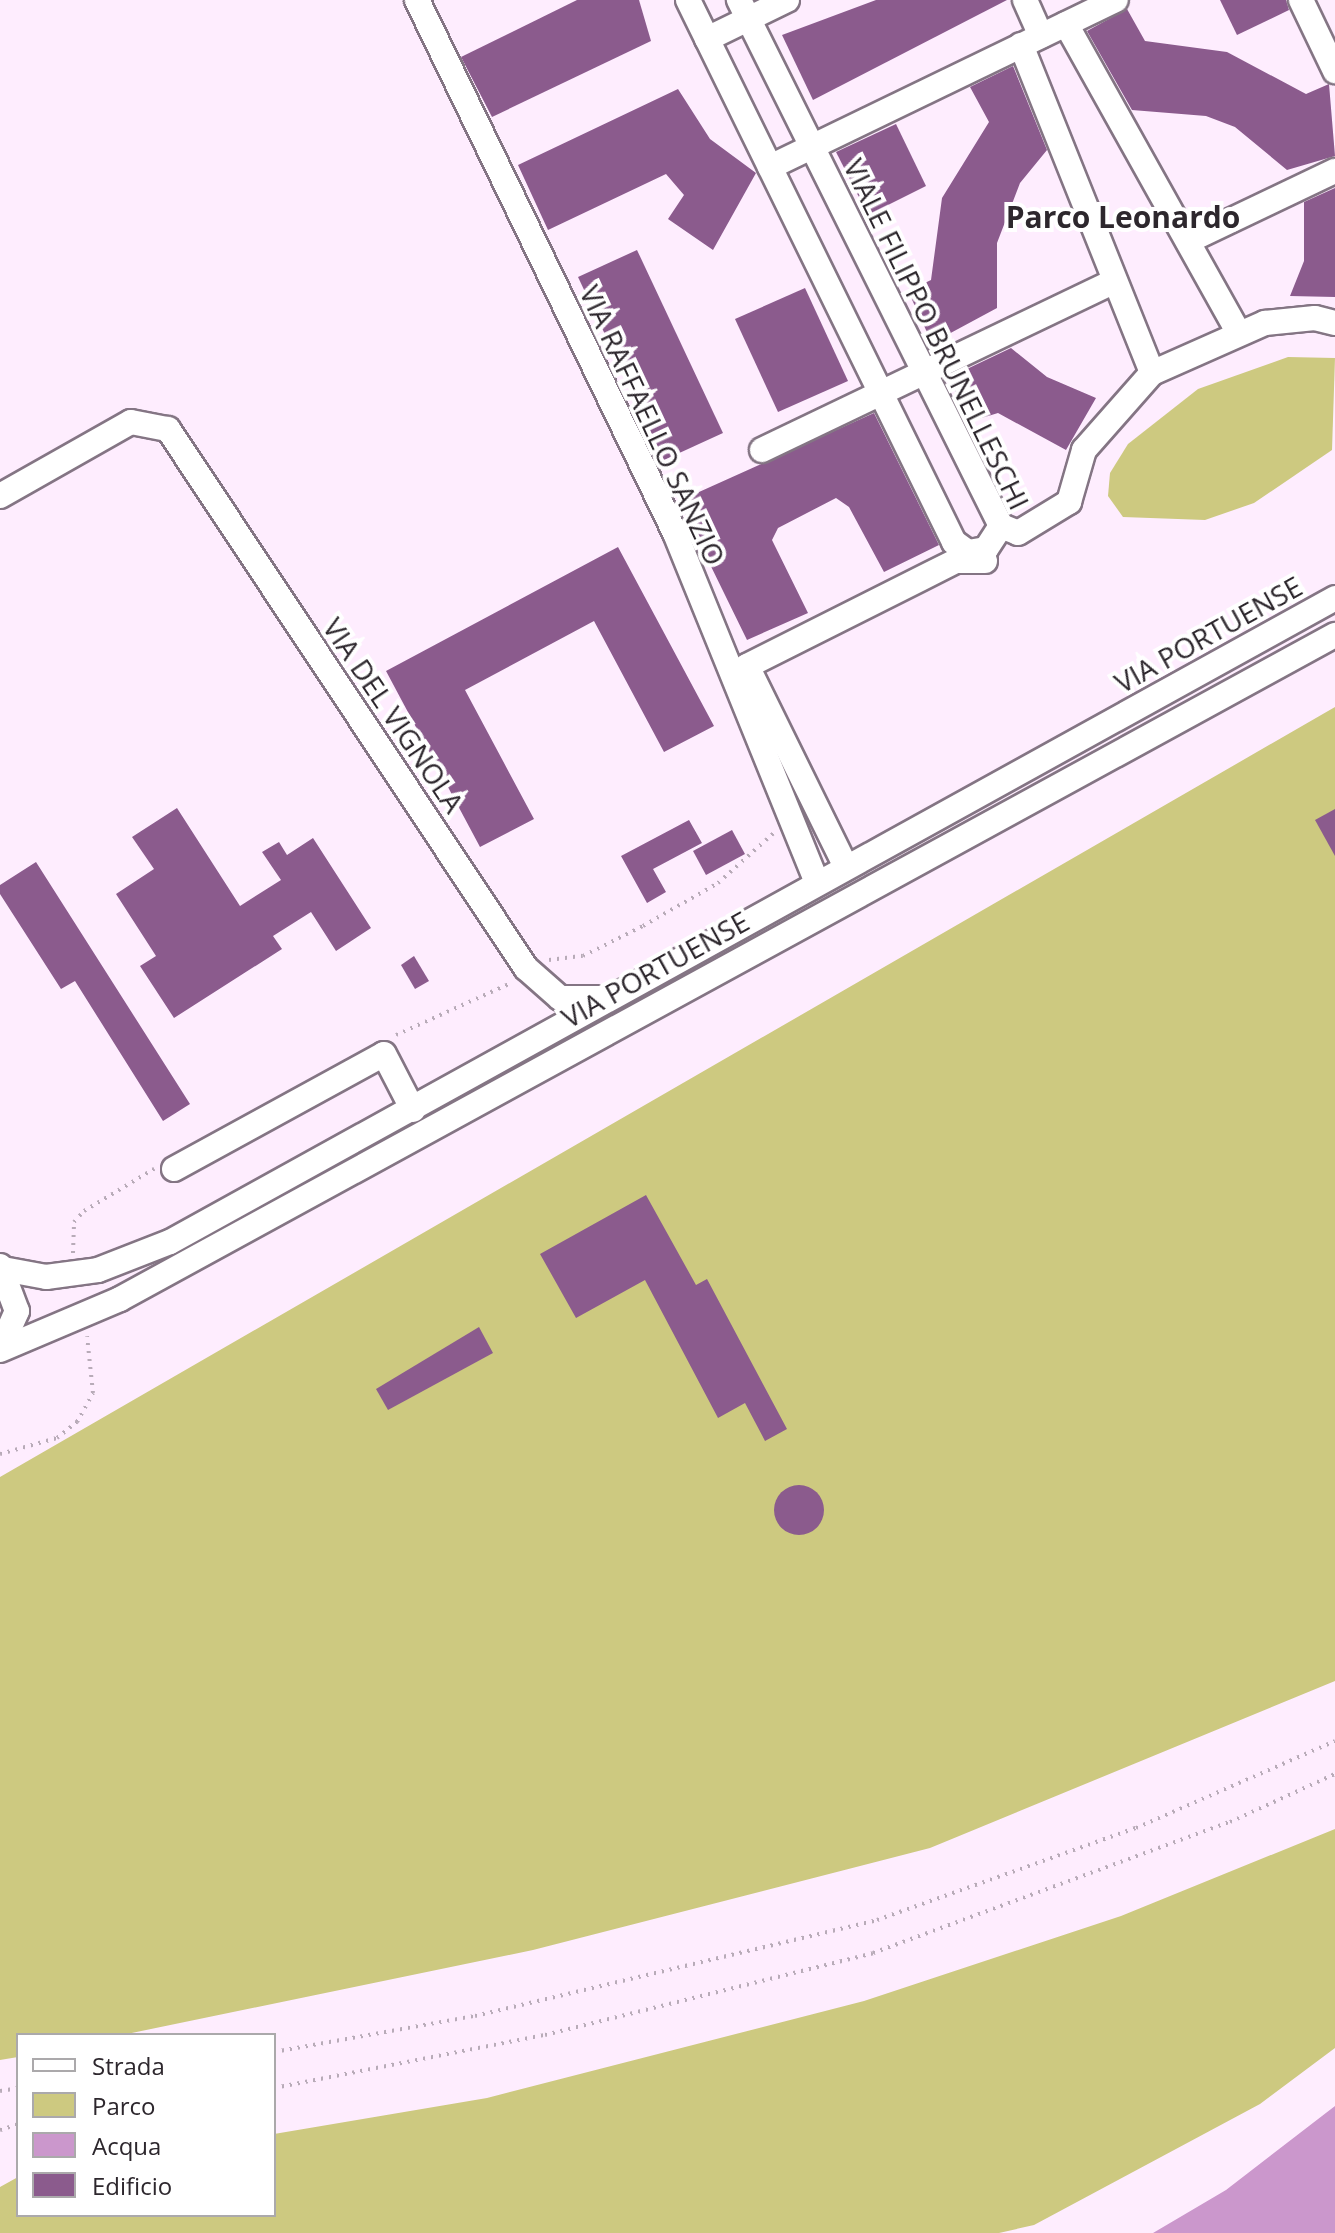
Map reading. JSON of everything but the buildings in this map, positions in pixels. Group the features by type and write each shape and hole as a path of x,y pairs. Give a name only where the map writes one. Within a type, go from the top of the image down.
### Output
{"street":[{"name":"VIA RAFFAELLO SANZIO","path":"417,0 675,533 741,709 796,821 817,882"},
{"name":"VIALE FILIPPO BRUNELLESCHI","path":"688,0 954,542 968,552 986,549 1001,526 744,9"},
{"path":"707,39 744,9 787,0"},
{"path":"1025,0 1031,41 1115,281 1152,373"},
{"path":"770,167 1116,0"},
{"path":"1301,0 1335,71"},
{"path":"1066,24 1239,333"},
{"path":"1188,241 1335,171"},
{"path":"762,450 1115,281"},
{"path":"1001,526 1018,533 1069,502 1084,450 1152,373 1239,333 1315,318 1335,323"},
{"name":"VIA DEL VIGNOLA","path":"0,496 124,425 148,421 173,436 527,969 564,999 615,994"},
{"path":"846,867 747,666 956,561 992,563"},
{"name":"VIA PORTUENSE","path":"1,1268 77,1273 170,1242 1335,598"},
{"name":"VIA PORTUENSE","path":"0,1349 85,1316 1335,635"},
{"path":"172,1165 384,1054 413,1110"},
{"path":"0,1349 17,1311 1,1268"}],"path":[{"path":"389,1039 527,969 620,938 718,883 763,838 796,821"},
{"path":"77,1273 72,1236 84,1211 172,1165"},
{"path":"0,1454 57,1438 77,1422 93,1393 85,1316"},
{"path":"276,2052 475,2016 877,1920 1136,1828 1335,1741"},
{"path":"276,2088 545,2035 873,1953 1230,1822 1335,1774"}],"green space":[{"path":"1288,357 1335,358 1332,450 1254,503 1205,520 1123,517 1108,496 1110,473 1128,444 1198,389"},
{"path":"1335,707 1335,1681 930,1848 533,1950 132,2033 16,2033 16,2057 0,2060 0,1477"},
{"path":"1335,1829 1335,2048 1260,2104 1034,2225 999,2233 0,2233 0,2187 16,2178 16,2217 276,2217 276,2134 487,2098 864,2001 1121,1916"}],"water":[{"path":"1335,2106 1335,2233 1153,2233 1226,2190"}],"district":[{"name":"Parco Leonardo","path":"1123,217"}]}
